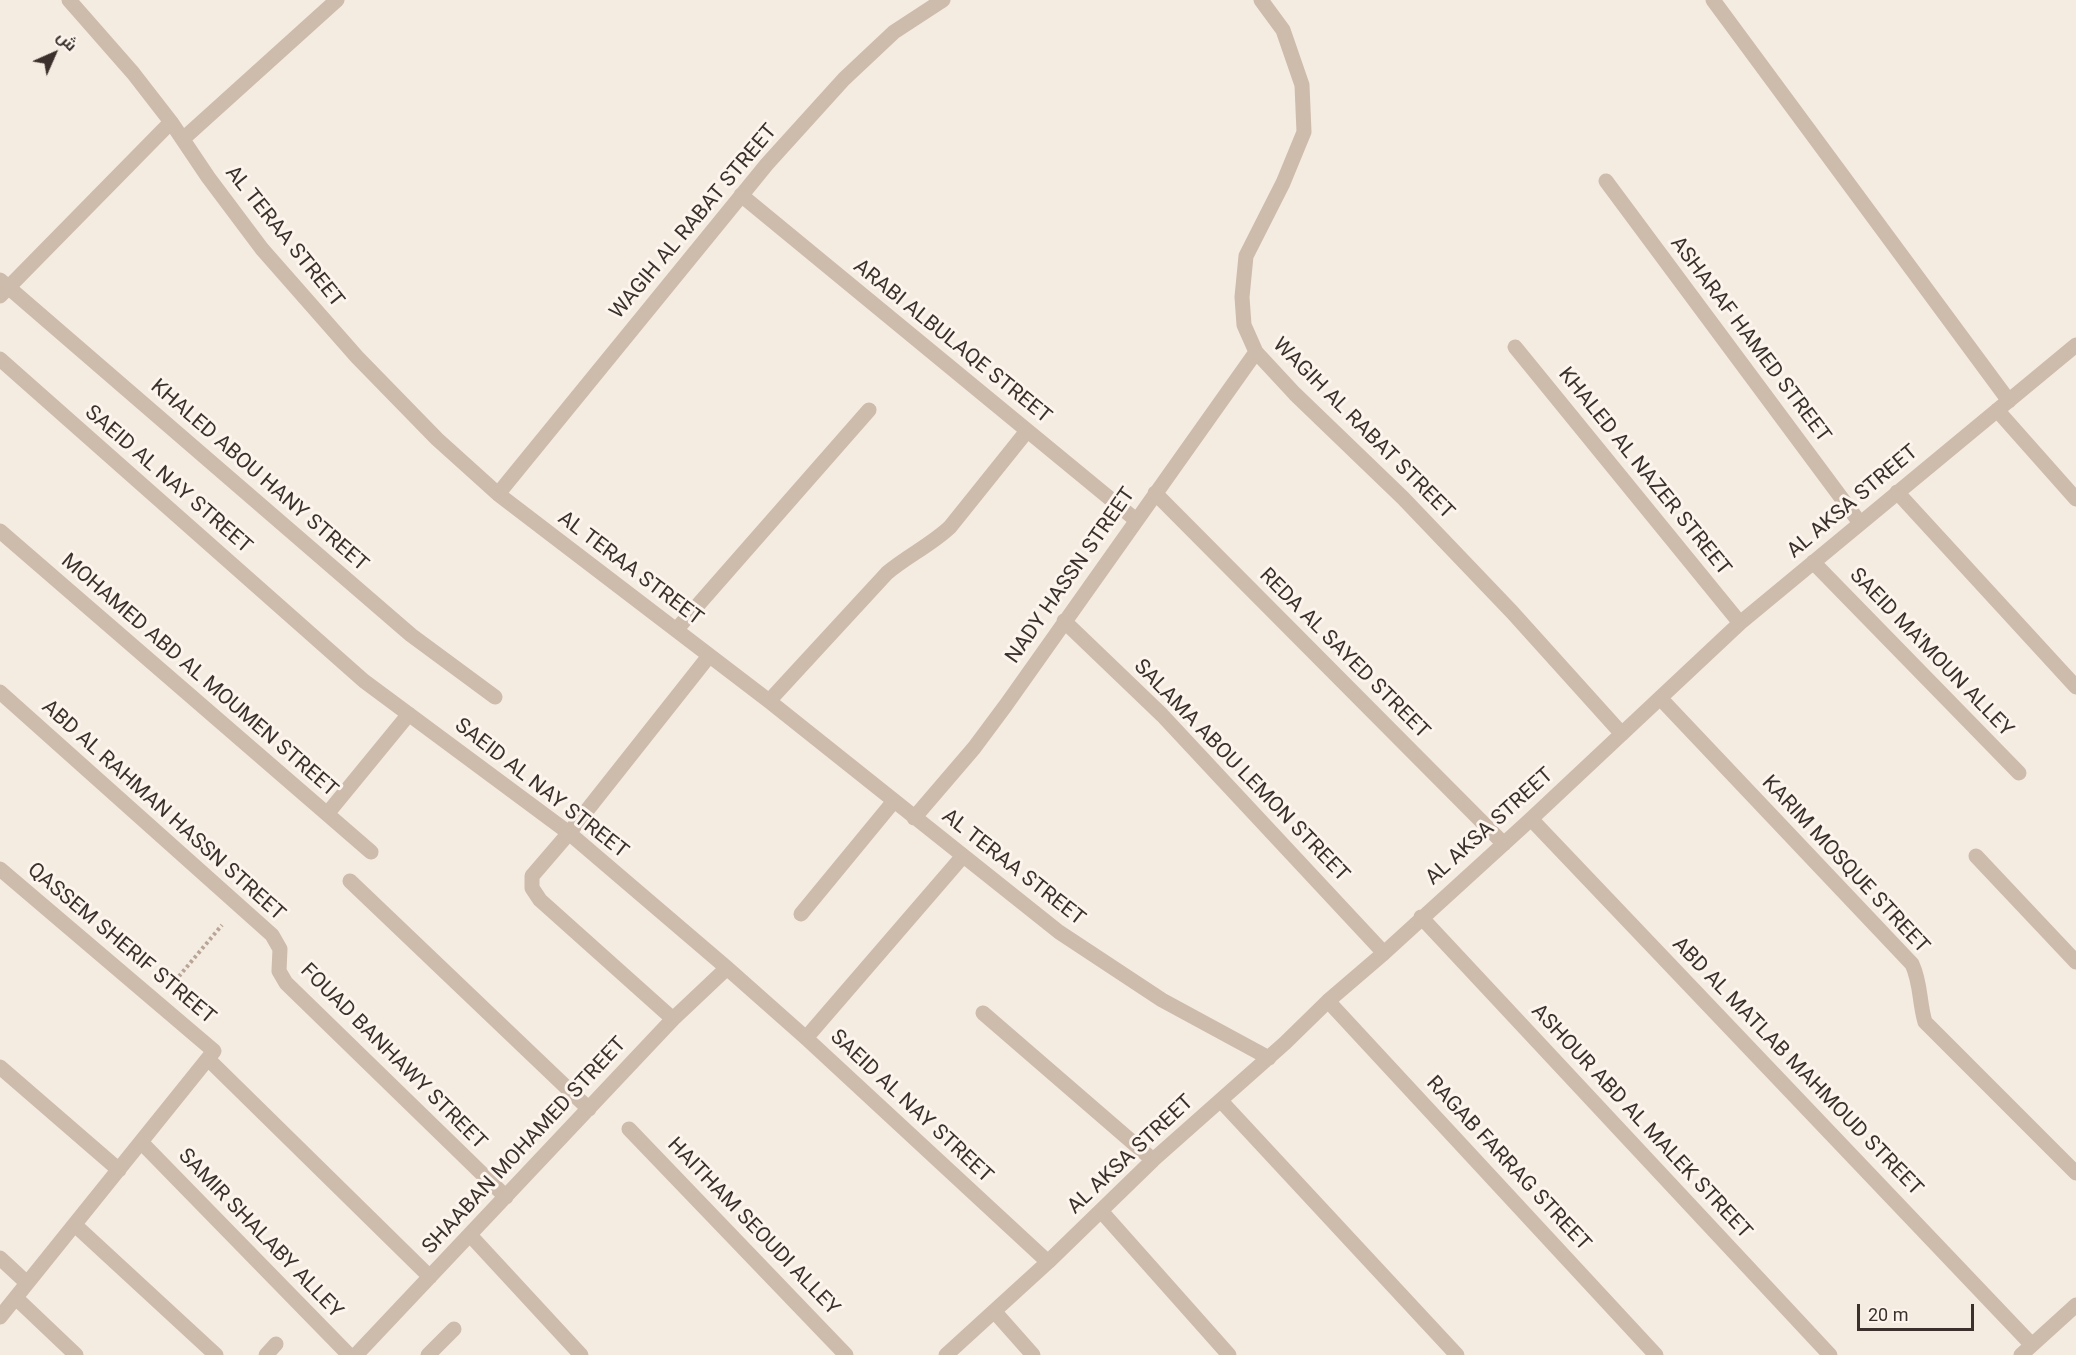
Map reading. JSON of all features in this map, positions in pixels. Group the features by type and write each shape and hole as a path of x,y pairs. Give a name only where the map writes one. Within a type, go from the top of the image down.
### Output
{"street":[{"name":"AL TERAA STREET","path":"69,0 133,73 171,122 208,177 262,249 357,357 437,439 498,494 769,702 1059,932 1162,1000 1269,1058"},
{"path":"183,139 337,0"},
{"name":"WAGIH AL RABAT STREET","path":"498,494 766,164 844,80 894,32 943,0"},
{"name":"WAGIH AL RABAT STREET","path":"1261,0 1283,30 1302,85 1304,132 1283,183 1246,256 1242,297 1244,325 1256,351 1295,394 1403,498 1512,612 1623,734"},
{"path":"1713,0 2003,406 2076,499"},
{"path":"3,288 171,122"},
{"name":"ASHARAF HAMED STREET","path":"1606,181 1860,523"},
{"name":"ARABI ALBULAQE STREET","path":"741,195 1136,520"},
{"name":"KHALED ABOU HANY STREET","path":"3,288 411,635 495,697"},
{"name":"AL AKSA STREET","path":"946,1355 1048,1262 1153,1160 1269,1058 1421,917 1504,844 1740,623 2076,345"},
{"name":"KHALED AL NAZER STREET","path":"1515,347 1740,623"},
{"name":"NADY HASSN STREET","path":"914,818 974,748 1256,351"},
{"name":"SAEID AL NAY STREET","path":"0,359 364,681 569,833 727,968 1048,1262"},
{"path":"676,630 869,410"},
{"path":"769,702 887,573 906,557 935,541 950,527 1027,431"},
{"path":"1897,492 2076,687"},
{"name":"REDA AL SAYED STREET","path":"1155,493 1504,844"},
{"name":"MOHAMED ABD AL MOUMEN STREET","path":"0,531 371,852"},
{"name":"SAEID MA'MOUN ALLEY","path":"1813,562 2019,774"},
{"name":"SALAMA ABOU LEMON STREET","path":"1064,621 1162,715 1384,953"},
{"path":"673,1019 540,900 532,888 532,876 569,833 709,656"},
{"name":"ABD AL RAHMAN HASSN STREET","path":"0,692 272,935 280,949 279,971"},
{"name":"KARIM MOSQUE STREET","path":"1661,699 1912,964 1918,976 1925,1022 2076,1173"},
{"path":"327,814 410,714"},
{"path":"801,914 894,801"},
{"name":"ABD AL MATLAB MAHMOUD STREET","path":"1531,819 2026,1350"},
{"path":"806,1038 963,856"},
{"path":"1976,856 2076,962"},
{"name":"QASSEM SHERIF STREET","path":"0,869 157,1002 430,1277"},
{"path":"350,881 590,1109"},
{"name":"ASHOUR ABD AL MALEK STREET","path":"1421,917 1830,1355"},
{"name":"SHAABAN MOHAMED STREET","path":"356,1355 673,1019 727,968"},
{"name":"FOUAD BANHAWY STREET","path":"279,971 286,983 506,1197"},
{"name":"RAGAB FARRAG STREET","path":"1329,1001 1656,1355"},
{"path":"983,1013 1153,1160"},
{"path":"0,1317 211,1055"},
{"path":"0,1067 119,1170"},
{"path":"1221,1101 1457,1355"},
{"name":"HAITHAM SEOUDI ALLEY","path":"629,1129 846,1355"},
{"name":"SAMIR SHALABY ALLEY","path":"141,1142 349,1355"},
{"path":"1101,1210 1229,1355"},
{"path":"75,1225 216,1355"},
{"path":"470,1235 581,1355"},
{"path":"0,1258 27,1283"},
{"path":"16,1298 75,1355"},
{"path":"2026,1350 2076,1305"},
{"path":"994,1311 1033,1355"},
{"path":"428,1355 454,1329"}],"path":[{"path":"157,1002 238,905"}]}
